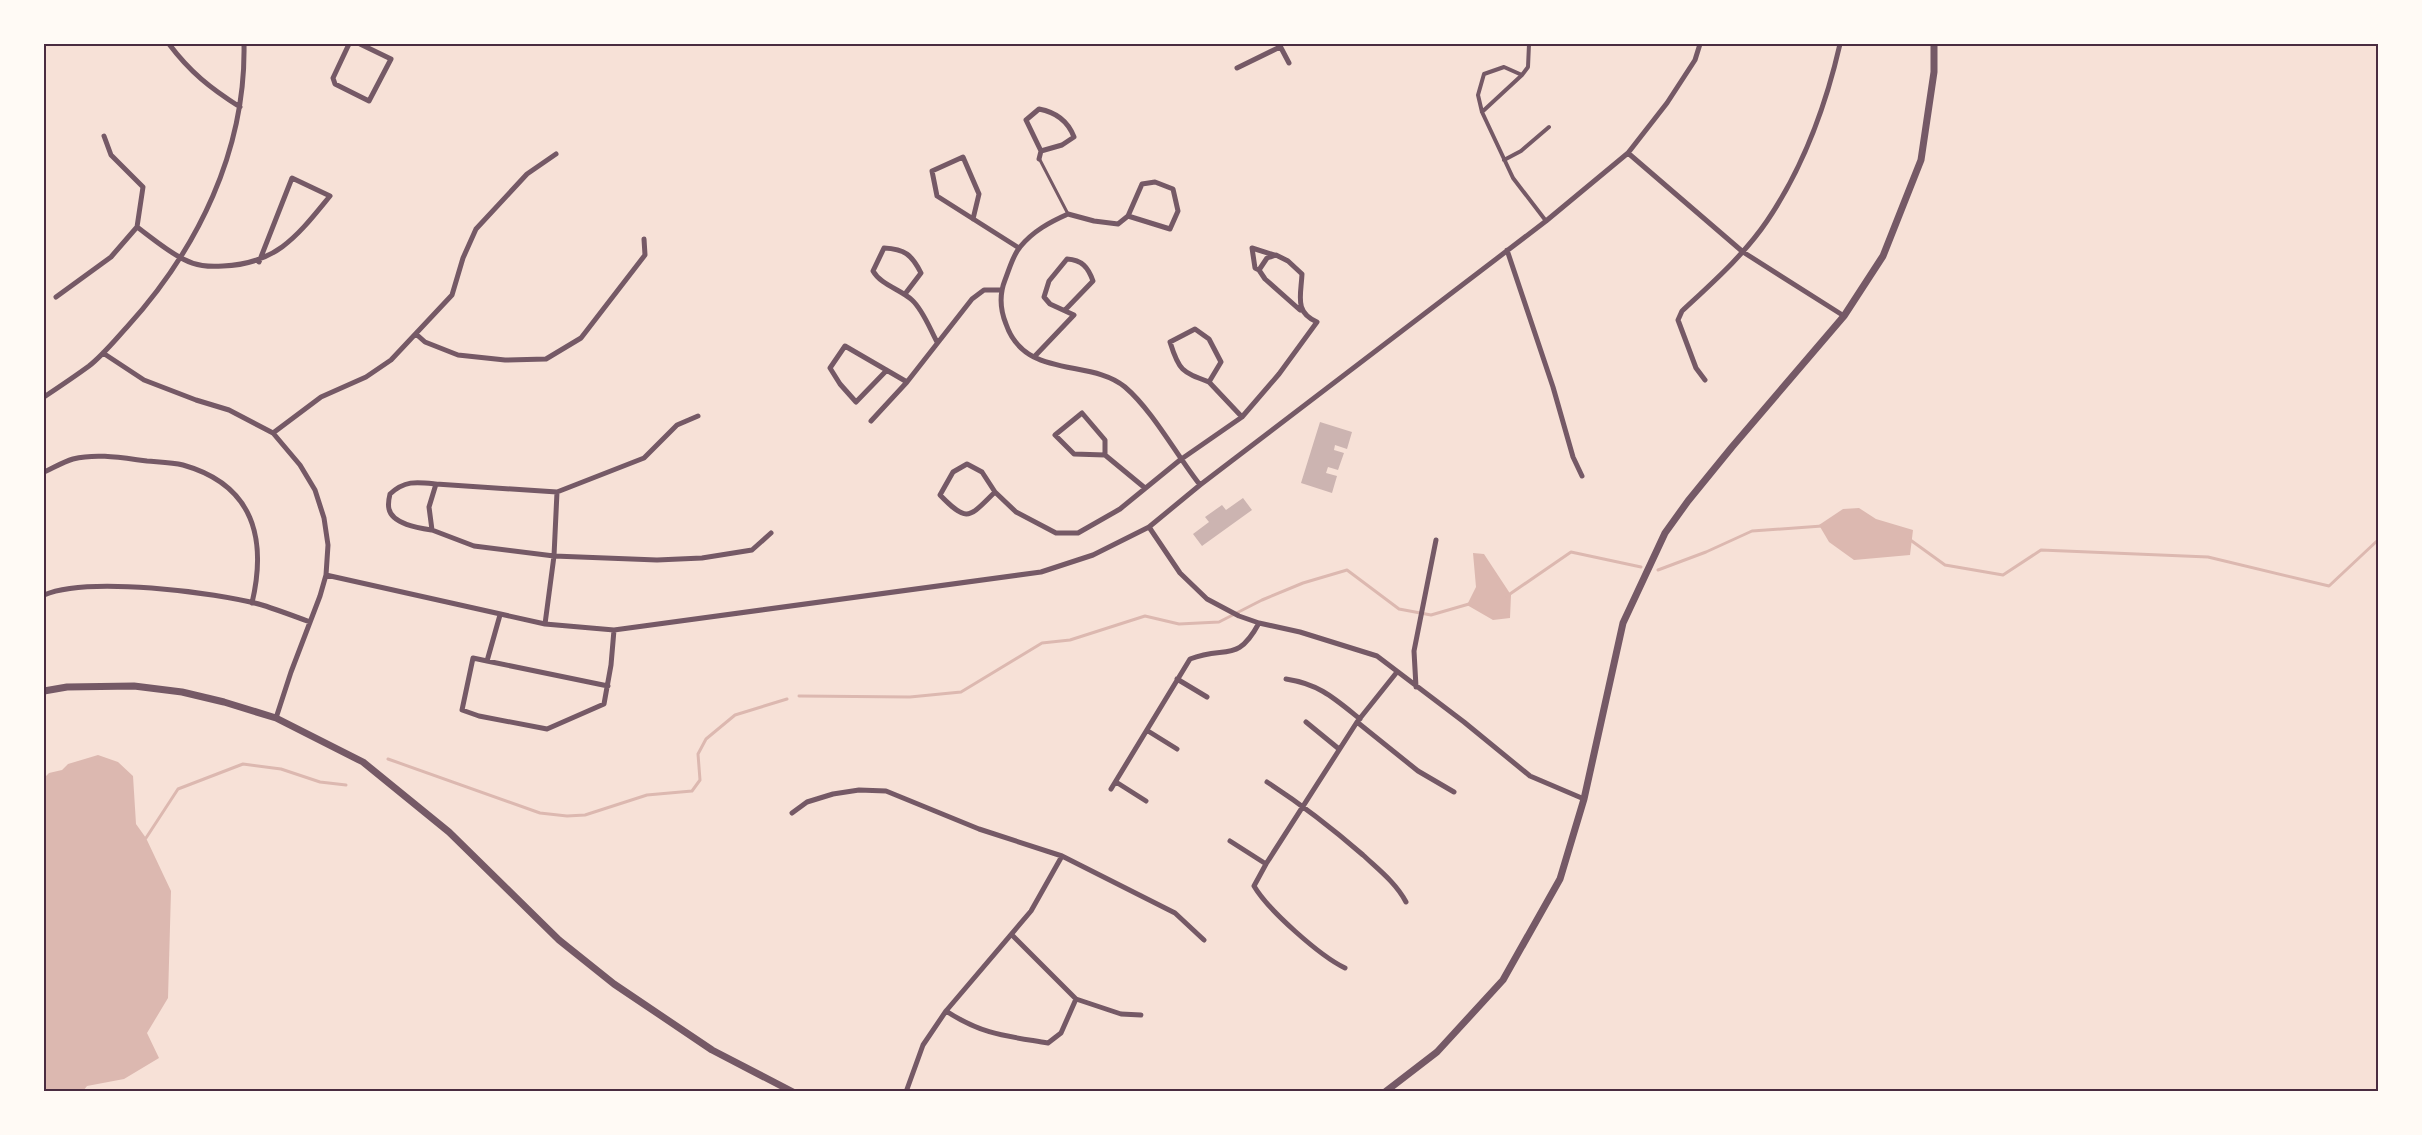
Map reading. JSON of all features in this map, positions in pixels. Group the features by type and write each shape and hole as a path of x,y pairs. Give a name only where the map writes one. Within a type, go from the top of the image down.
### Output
{"street":[{"path":"169,44 186,67 211,88 240,107"},
{"path":"44,397 89,366 103,353 147,305 181,258 215,193 232,144 245,77 244,44"},
{"path":"349,44 333,78 335,84 369,101 390,59 360,44"},
{"path":"1482,112 1528,67 1529,44"},
{"path":"1705,380 1696,368 1678,320 1682,311 1743,252 1767,220 1797,167 1819,116 1833,75 1840,44"},
{"path":"1385,1092 1437,1052 1503,980 1560,879 1584,799 1623,623 1665,533 1710,474 1844,315 1883,256 1921,160 1934,72 1934,44"},
{"path":"1237,68 1280,45 1289,63"},
{"path":"326,575 545,624 614,630 1041,572 1093,555 1149,527 1200,485 1546,222 1628,153 1667,103 1695,60 1699,46"},
{"path":"1522,75 1504,67 1484,74 1478,95 1482,112 1513,178 1546,222"},
{"path":"1040,159 1041,151 1026,120 1039,109 1048,111 1069,124 1074,137 1062,145 1041,151"},
{"path":"1504,160 1521,151 1549,127"},
{"path":"56,297 111,257 137,227 142,187 111,155 104,136"},
{"path":"1628,153 1743,252 1844,315"},
{"path":"273,433 321,397 366,377 391,360 452,295 463,258 476,229 527,174 556,154"},
{"path":"973,219 979,194 963,157 932,171 937,196 1018,248"},
{"path":"137,227 181,258 199,266 241,266 259,261 287,244 330,196 292,178 259,261"},
{"path":"1128,216 1170,230 1178,211 1173,189 1155,182 1142,183 1128,216 1118,224 1068,214 1047,223 1018,248 1001,290 1001,310 1010,336 1034,357 1065,368 1112,378 1126,388 1147,412 1200,485"},
{"path":"416,334 425,342 458,355 505,360 546,359 581,338 645,255 644,239"},
{"path":"995,492 973,513 963,514 955,510 940,495 953,472 967,464 982,472 995,492 1016,512 1056,533 1078,533 1120,509 1180,460 1242,417 1279,374 1317,322 1306,317 1255,268 1252,248 1288,261 1302,274 1300,310"},
{"path":"905,294 921,273 914,259 897,249 884,249 873,271 877,278 905,294 915,303 937,342"},
{"path":"1507,250 1554,387 1573,457 1582,476"},
{"path":"1259,270 1267,258 1276,255"},
{"path":"1034,357 1074,315 1050,303 1044,297 1049,281 1067,259 1078,260 1089,269 1093,281 1065,310"},
{"path":"872,420 907,382 972,299 984,290 1001,290"},
{"path":"1209,382 1221,362 1209,339 1195,329 1170,342 1176,360 1186,373 1209,382 1242,417"},
{"path":"886,372 856,402 830,368 845,346 886,372 907,382"},
{"path":"103,353 144,380 229,410 273,433 300,465 315,490 324,518 328,545 326,575 276,718"},
{"path":"1106,455 1105,440 1082,413 1054,435 1074,454 1106,455 1145,488"},
{"path":"698,416 677,425 644,458 557,492 420,482 400,484 390,494 389,510 395,519 474,546 554,556 657,560 702,558 752,550 771,533"},
{"path":"44,472 74,459 108,456 182,465 205,473 228,487 251,518 257,540 257,574 252,603"},
{"path":"432,530 429,507 436,484"},
{"path":"545,624 554,556 557,492"},
{"path":"1149,527 1180,573 1207,599 1259,623 1300,632 1377,656 1530,776 1584,799"},
{"path":"1416,687 1414,651 1436,540"},
{"path":"44,595 53,591 86,586 163,589 252,603 310,622"},
{"path":"487,661 500,615"},
{"path":"1111,789 1190,658 1201,654 1240,650 1251,638 1259,623"},
{"path":"608,686 473,658 462,710 479,716 547,729 604,704 608,686 614,630"},
{"path":"1345,968 1331,962 1261,897 1254,886 1358,720 1397,672"},
{"path":"1286,679 1303,681 1325,690 1418,771 1454,792"},
{"path":"1177,680 1207,697"},
{"path":"44,691 67,687 134,686 193,694 276,718 363,762 449,832 559,940 614,984 712,1050 793,1092"},
{"path":"1306,722 1340,749"},
{"path":"1148,731 1177,749"},
{"path":"1116,782 1146,801"},
{"path":"1267,782 1303,805 1398,887 1406,902"},
{"path":"792,813 807,802 834,794 859,790 886,792 979,829 1062,856 1175,913 1204,940"},
{"path":"1230,841 1266,864"},
{"path":"906,1092 923,1045 946,1011 1030,912 1062,856"},
{"path":"1012,935 1076,999 1121,1014 1141,1015"},
{"path":"946,1011 968,1025 986,1032 1048,1043 1061,1032 1076,999"}],"lane":[{"path":"1040,159 1068,214"}],"shaded area":[{"path":"1859,508 1876,519 1913,530 1910,555 1854,560 1829,542 1819,525 1843,509"},
{"path":"1473,553 1484,554 1511,595 1510,618 1493,620 1467,605 1476,587"},
{"path":"98,755 118,762 133,776 136,824 146,838 171,891 168,998 147,1033 159,1058 124,1079 87,1086 83,1091 44,1091 44,778 49,773 62,770 68,764"}],"building":[{"path":"1320,422 1352,432 1347,449 1335,445 1334,450 1344,453 1338,470 1328,467 1326,473 1337,476 1332,493 1301,483"},
{"path":"1243,498 1252,510 1202,546 1193,534 1209,522 1205,517 1222,505 1226,510"}],"waterway":[{"path":"1658,570 1752,531 1822,526"},
{"path":"1909,539 1945,565 2003,575 2041,550 2208,557 2329,586 2378,540"},
{"path":"1507,596 1571,552 1641,567"},
{"path":"799,696 910,697 961,692 1042,643 1070,640 1145,616 1179,624 1219,622 1262,600 1303,583 1347,570 1399,609 1431,615 1469,604"},
{"path":"388,759 540,813 585,815 647,795 692,791 700,780 698,754 706,739 735,715 787,699"},
{"path":"146,838 178,789 243,764 281,769 320,782 346,785"}]}
